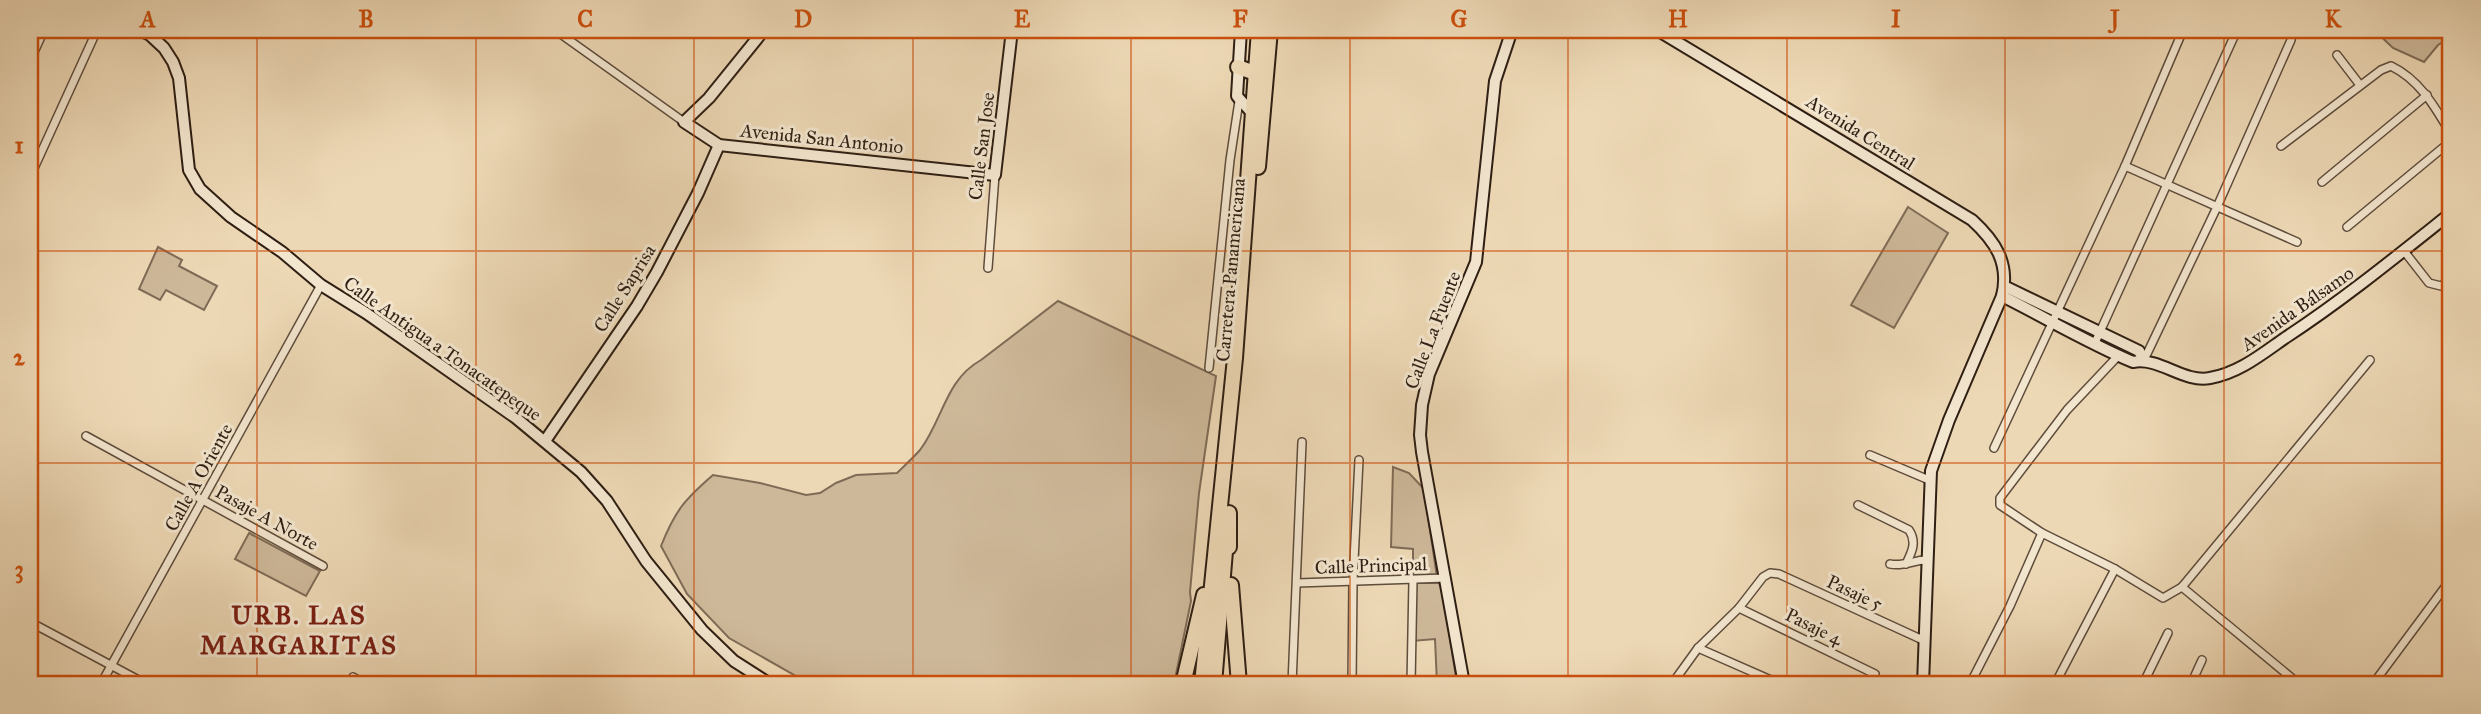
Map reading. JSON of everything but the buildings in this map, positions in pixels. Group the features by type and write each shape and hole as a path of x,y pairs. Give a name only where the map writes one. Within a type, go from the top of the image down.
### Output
{"highway":[{"name":"Carretera Panamericana","path":"1223,476 1246,228 1259,30"},
{"name":"Carretera Panamericana","path":"1228,513 1270,30"},
{"path":"1238,67 1255,73"},
{"path":"1183,684 1204,592 1223,476"},
{"path":"1202,684 1223,476"},
{"path":"1214,684 1228,513"},
{"path":"1228,513 1231,607 1239,684"}],"street":[{"path":"30,61 44,30"},
{"path":"30,177 97,30"},
{"name":"Calle Antigua a Tonacatepeque","path":"139,30 151,33 167,52 179,78 189,170 197,186 231,217 282,252 321,285 485,395 545,441 594,485 646,561 709,638 734,660 770,684"},
{"name":"Avenida San Antonio","path":"555,30 719,145 995,175"},
{"path":"684,122 709,98 764,30"},
{"name":"Calle San Jose","path":"988,268 995,175 1012,30"},
{"path":"1241,30 1237,96 1252,113"},
{"name":"Calle La Fuente","path":"1464,684 1422,452 1422,405 1429,374 1476,262 1495,81 1512,30"},
{"name":"Avenida Central","path":"1657,30 1972,220 1989,235 1998,253 2003,265 2003,291"},
{"path":"1994,448 2056,317 2183,30"},
{"path":"2094,345 2237,30"},
{"path":"2144,360 2217,207 2291,40 2292,34 2289,30"},
{"path":"2337,55 2360,85"},
{"path":"2281,146 2360,85 2390,66 2400,71 2427,95 2451,134"},
{"path":"2322,183 2427,95"},
{"path":"1209,368 1230,160 1239,101"},
{"path":"2347,227 2451,141"},
{"name":"Calle Saprisa","path":"545,441 637,306 657,272 719,145"},
{"path":"2124,166 2297,242"},
{"name":"Avenida Bálsamo","path":"2056,317 2068,332 2133,362 2144,360 2197,378 2214,377 2234,371 2354,291 2451,212"},
{"path":"2404,251 2434,286 2441,286 2451,279"},
{"name":"Calle A Oriente","path":"101,684 321,285"},
{"path":"1923,684 1929,480 1949,420 2003,291"},
{"name":"Avenida Bálsamo","path":"2003,291 2056,317 2139,351 2144,360"},
{"path":"2118,356 2067,410 2000,498 2000,505 2042,533 2115,569 2163,598 2182,587 2370,360"},
{"name":"Pasaje A Norte","path":"86,436 323,566"},
{"path":"1292,684 1302,442"},
{"path":"1870,455 1929,480"},
{"path":"1352,684 1353,580 1359,460"},
{"path":"1858,505 1909,530 1913,545 1906,564"},
{"path":"1970,684 2010,606 2042,533"},
{"path":"1890,564 1926,560"},
{"path":"2054,684 2115,569"},
{"name":"Pasaje 5","path":"1739,608 1763,577 1770,573 1925,641"},
{"name":"Calle Principal","path":"1297,583 1446,578"},
{"path":"2373,684 2451,579"},
{"path":"1411,684 1413,580"},
{"path":"2182,587 2299,684"},
{"path":"1672,684 1698,648 1739,608"},
{"name":"Pasaje 4","path":"1739,608 1874,681"},
{"path":"30,622 146,684"},
{"path":"2143,684 2168,633"},
{"path":"1698,648 1780,684"},
{"path":"2191,684 2202,660"},
{"path":"354,677 365,684"}],"shaded area":[{"path":"2374,30 2451,30 2451,37 2438,45 2424,62 2393,48"},
{"path":"1908,207 1948,233 1894,328 1851,305"},
{"path":"158,247 182,260 179,266 217,286 204,310 166,290 160,300 139,289"},
{"path":"1058,301 1216,376 1199,493 1191,601 1174,684 810,684 729,638 687,594 661,546 681,507 713,475 806,495 820,493 856,475 897,473 920,450 952,389 969,368"},
{"path":"1393,467 1409,473 1424,489 1437,577 1413,577 1413,549 1391,547"},
{"path":"249,533 320,571 306,596 235,559"},
{"path":"1413,583 1439,583 1443,592 1457,684 1437,684 1435,639 1412,641"}],"district":[{"name":"URB. LAS MARGARITAS","path":"299,630"}]}
